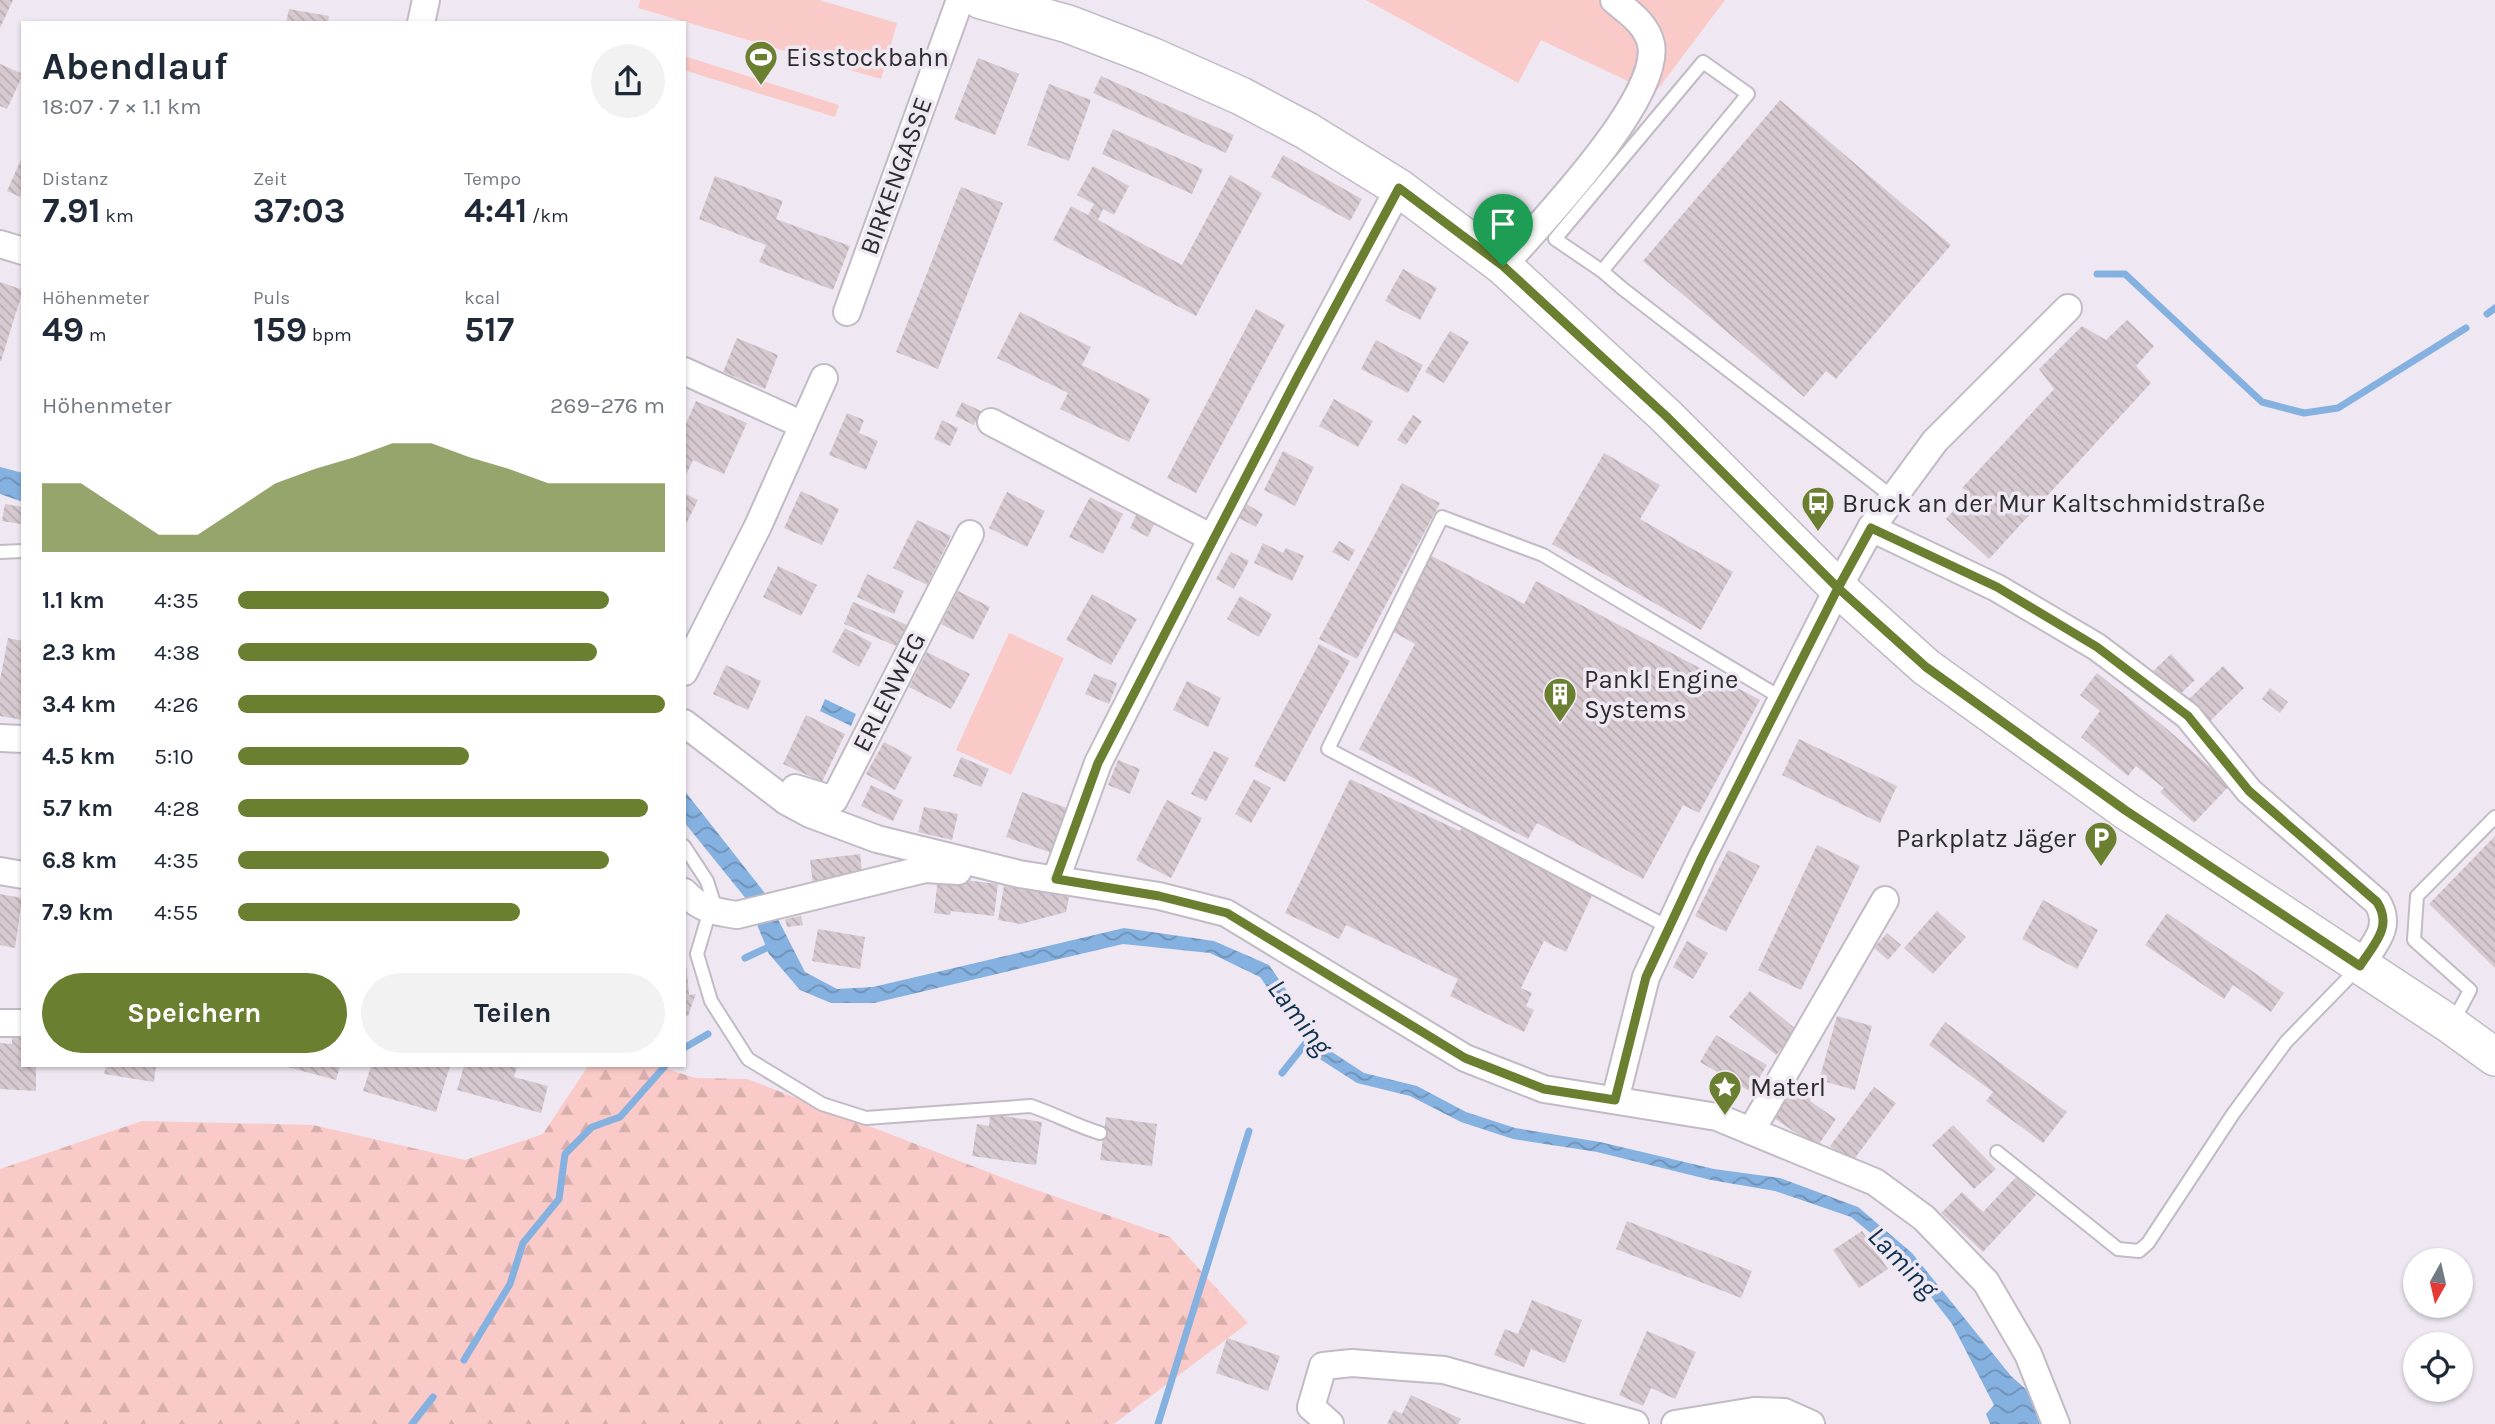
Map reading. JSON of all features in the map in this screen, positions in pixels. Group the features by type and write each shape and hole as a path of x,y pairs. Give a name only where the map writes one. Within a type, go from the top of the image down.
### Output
{"main road":[{"path":"981,0 1068,24 1151,56 1241,96 1307,131 1399,188 1503,266 1666,416 1838,588 1926,667 2125,810 2451,1025 2495,1057"}],"street":[{"path":"421,21 426,0"},
{"name":"BIRKENGASSE","path":"847,312 960,0"},
{"path":"1503,266 1618,129 1646,79 1651,63 1651,46 1647,32 1637,19 1614,0"},
{"path":"1056,879 1098,763 1212,538 1399,188"},
{"path":"0,244 21,250"},
{"path":"1615,1100 1646,977 1702,857 1871,528 1935,441 2068,308"},
{"path":"686,372 803,425"},
{"path":"686,668 758,526 824,378"},
{"path":"991,422 1212,538"},
{"path":"1871,528 1997,587 2097,647 2188,716 2249,791 2377,902 2384,913 2382,932 2360,966"},
{"name":"ERLENWEG","path":"786,801 794,788 834,800 970,534"},
{"path":"686,725 786,801 810,814 877,839 1019,874"},
{"path":"0,738 21,739"},
{"path":"686,894 710,911 737,915 925,869 1019,874 1056,879 1159,896 1227,913 1465,1058 1544,1089 1717,1117 1875,1182 1924,1218 1986,1282 2028,1354 2056,1424"},
{"path":"0,872 21,875"},
{"path":"1751,1131 1885,900"},
{"path":"0,1023 21,1023"},
{"path":"1330,1424 1311,1407 1323,1366 1352,1363 1444,1370 1635,1424"},
{"path":"1675,1424 1754,1411 1784,1412 1811,1424"}],"lane":[{"path":"1602,271 1748,94 1703,62 1555,239 1602,271 1894,498"},
{"path":"1670,928 1328,749 1442,517 1543,555 1783,699"},
{"path":"0,552 21,551"},
{"path":"2451,1025 2470,990 2414,940 2417,896 2495,817"},
{"path":"686,849 707,881 713,900 697,954 711,1002 748,1059 822,1104 866,1118 1031,1106 1100,1133"},
{"path":"1997,1152 2118,1250 2139,1251 2148,1243 2233,1114 2286,1042 2360,966"}],"green space":[{"path":"640,0 819,0 897,23 881,79 638,8"},
{"path":"1366,0 1725,0 1652,97 1636,85 1541,40 1518,83"},
{"name":"Eisstockbahn","path":"686,57 839,105 835,117 686,71"},
{"path":"1009,633 1064,658 1011,775 956,750"},
{"path":"587,1067 661,1067 695,1078 747,1079 1014,1182 1170,1237 1248,1323 1114,1424 0,1424 0,1169 142,1121 313,1125 465,1160 543,1134"}],"water":[{"path":"0,467 21,472 21,501 0,494"},
{"path":"825,699 856,714 851,726 820,711"},
{"name":"Laming","path":"686,793 764,892 805,972 837,989 873,987 1124,928 1214,941 1269,965 1326,1048 1364,1073 1417,1086 1466,1112 1515,1128 1600,1142 1714,1169 1780,1178 1858,1207 1912,1253 2011,1376 2028,1391 2040,1424 1990,1424 1986,1414 1994,1405 1952,1324 1902,1259 1851,1217 1775,1191 1711,1180 1597,1152 1513,1139 1461,1122 1410,1096 1357,1083 1315,1056 1260,977 1210,953 1123,944 874,1003 831,1003 800,990 769,954 747,900 686,824"}],"building":[{"path":"0,0 13,0 0,28"},
{"path":"289,9 329,16 328,21 286,21"},
{"path":"978,58 1019,74 995,135 954,119"},
{"path":"0,64 21,73 21,78 7,109 0,106"},
{"path":"1101,76 1234,135 1226,153 1093,93"},
{"path":"1049,84 1091,100 1069,161 1027,145"},
{"path":"1780,100 1951,245 1836,379 1826,371 1804,397 1643,261"},
{"path":"1113,129 1203,169 1192,194 1102,154"},
{"path":"1283,155 1362,199 1350,221 1271,177"},
{"path":"21,160 21,197 7,191"},
{"path":"1093,166 1129,186 1114,215 1103,209 1098,220 1182,265 1230,175 1262,193 1196,316 1053,240 1071,206 1088,215 1094,204 1077,195"},
{"path":"715,176 783,201 776,219 850,246 833,290 759,262 766,245 699,219"},
{"path":"961,187 1003,203 938,369 896,352"},
{"path":"1403,269 1437,288 1420,320 1385,301"},
{"path":"0,282 21,289 21,296 0,361"},
{"path":"1256,309 1285,325 1196,493 1167,478"},
{"path":"1020,312 1091,347 1082,365 1150,399 1129,442 1060,409 1068,393 997,358"},
{"path":"2127,320 2154,346 2136,366 2151,383 1989,559 1946,519 1969,493 1962,488 2054,389 2039,369 2082,326 2106,340"},
{"path":"1450,331 1469,342 1444,383 1425,372"},
{"path":"737,338 778,355 765,389 723,372"},
{"path":"1376,340 1423,365 1408,393 1361,369"},
{"path":"1334,399 1373,421 1358,447 1319,426"},
{"path":"696,401 747,423 724,474 693,460 686,475 686,424"},
{"path":"962,402 981,411 974,425 955,416"},
{"path":"847,413 864,420 859,433 878,441 866,470 829,455"},
{"path":"1413,415 1422,421 1406,445 1397,440"},
{"path":"942,420 958,428 950,446 934,439"},
{"path":"1283,451 1314,467 1295,506 1264,490"},
{"path":"1604,453 1660,485 1640,519 1733,572 1701,630 1552,544"},
{"path":"1402,483 1440,503 1357,659 1319,639"},
{"path":"801,491 839,509 822,545 784,528"},
{"path":"1007,492 1045,511 1027,547 989,528"},
{"path":"686,494 698,500 686,524"},
{"path":"1090,497 1123,514 1103,554 1069,537"},
{"path":"1245,503 1263,514 1256,527 1237,517"},
{"path":"5,504 21,507 21,524 2,521"},
{"path":"1138,511 1156,520 1148,537 1130,528"},
{"path":"917,520 951,536 927,585 893,568"},
{"path":"1339,541 1355,550 1349,561 1332,552"},
{"path":"1263,543 1283,553 1286,548 1304,556 1292,581 1254,563"},
{"path":"1231,552 1249,561 1234,589 1216,579"},
{"name":"Pankl Engine Systems","path":"1428,554 1524,604 1536,581 1760,700 1699,813 1683,805 1643,879 1537,823 1528,839 1359,749 1415,644 1388,629"},
{"path":"778,566 817,585 801,616 763,597"},
{"path":"867,574 904,591 894,614 857,597"},
{"path":"958,591 990,607 973,640 941,624"},
{"path":"1092,594 1137,619 1111,665 1066,640"},
{"path":"1240,596 1272,614 1259,637 1227,619"},
{"path":"853,602 912,627 903,649 844,624"},
{"path":"845,628 872,643 859,667 832,652"},
{"path":"8,638 21,641 21,720 0,716 0,680"},
{"path":"1319,644 1350,661 1285,782 1254,766"},
{"path":"927,652 970,674 951,709 909,687"},
{"path":"2171,654 2195,680 2175,699 2151,673"},
{"path":"726,665 761,681 748,710 713,694"},
{"path":"2223,666 2244,688 2208,723 2187,701"},
{"path":"2097,673 2166,728 2230,785 2194,823 2160,792 2164,788 2136,766 2128,776 2081,737 2100,711 2080,695"},
{"path":"1094,674 1117,683 1109,704 1085,694"},
{"path":"1187,681 1221,698 1208,727 1173,710"},
{"path":"2270,688 2288,702 2280,713 2262,699"},
{"path":"806,715 845,734 822,782 783,764"},
{"path":"1799,739 1897,786 1880,823 1782,775"},
{"path":"884,742 912,757 895,790 866,774"},
{"path":"1214,751 1229,758 1206,801 1191,794"},
{"path":"961,757 989,769 981,787 953,776"},
{"path":"1118,760 1140,769 1130,794 1108,785"},
{"path":"1254,779 1271,788 1251,823 1235,814"},
{"path":"1350,779 1460,831 1464,825 1594,891 1566,952 1544,941 1521,988 1532,993 1526,1006 1534,1010 1524,1032 1450,996 1458,979 1346,925 1339,939 1285,913"},
{"path":"871,785 903,800 893,821 861,806"},
{"path":"1022,792 1070,809 1055,854 1006,837"},
{"path":"1167,800 1202,818 1171,878 1136,860"},
{"path":"924,807 958,814 952,840 918,832"},
{"path":"2495,836 2495,968 2429,904"},
{"path":"1817,845 1860,866 1801,990 1758,970"},
{"path":"1728,850 1760,866 1726,932 1695,916"},
{"path":"860,854 863,879 813,885 810,860"},
{"path":"938,877 998,884 994,916 951,911 950,915 934,913"},
{"path":"1004,886 1069,897 1066,912 1021,924 998,920"},
{"path":"0,894 21,898 15,948 0,945"},
{"path":"2043,900 2098,930 2077,969 2022,939"},
{"path":"1937,911 1966,937 1933,974 1904,948"},
{"path":"2167,913 2284,993 2271,1012 2233,985 2224,999 2145,945"},
{"path":"801,916 803,925 787,927 785,919"},
{"path":"818,929 865,937 860,969 812,961"},
{"path":"1887,933 1901,945 1888,960 1874,948"},
{"path":"1687,941 1708,953 1693,979 1673,967"},
{"path":"686,963 689,995 696,994 688,1016"},
{"path":"1750,991 1797,1030 1776,1055 1729,1017"},
{"path":"1837,1016 1872,1026 1855,1090 1819,1080"},
{"path":"1945,1022 2067,1112 2043,1143 1986,1101 1993,1092 1929,1045"},
{"path":"12,1035 21,1036 21,1067 36,1067 36,1091 0,1089 0,1043 12,1044"},
{"path":"1716,1035 1767,1065 1751,1092 1700,1062"},
{"path":"106,1067 156,1067 154,1082 104,1074"},
{"path":"288,1067 340,1067 336,1080"},
{"path":"371,1067 450,1067 436,1112 363,1091"},
{"path":"464,1067 517,1067 514,1077 548,1086 541,1113 457,1090"},
{"path":"1792,1077 1816,1092 1810,1101 1836,1119 1817,1147 1768,1114"},
{"path":"1874,1087 1896,1103 1852,1162 1830,1146"},
{"path":"990,1114 1042,1122 1036,1165 972,1156 977,1124 989,1126"},
{"path":"1106,1117 1157,1124 1152,1166 1100,1160"},
{"path":"1953,1125 1996,1169 1974,1189 1932,1145"},
{"path":"2016,1177 2036,1195 1983,1252 1941,1213 1962,1192 1983,1212"},
{"path":"1627,1221 1752,1271 1741,1298 1616,1249"},
{"path":"1862,1231 1888,1269 1859,1288 1833,1250"},
{"path":"1532,1300 1582,1320 1565,1363 1531,1349 1524,1367 1494,1355 1505,1329 1518,1334"},
{"path":"1647,1331 1696,1352 1675,1399 1651,1388 1643,1406 1619,1395"},
{"path":"1227,1338 1280,1356 1268,1391 1216,1373"},
{"path":"1411,1395 1461,1419 1458,1424 1387,1424 1394,1410 1402,1414"}],"waterway":[{"path":"2097,274 2125,274 2262,402 2304,413 2338,408 2466,328"},
{"path":"2487,314 2495,308"},
{"path":"745,958 773,945"},
{"path":"686,1047 708,1034"},
{"name":"Laming","path":"1282,1073 1310,1038"},
{"path":"464,1360 510,1284 523,1243 559,1199 565,1154 592,1127 620,1117 664,1067"},
{"path":"1158,1424 1249,1131"},
{"path":"412,1424 433,1397"}],"place":[{"name":"Eisstockbahn","path":"761,87"},
{"name":"Bruck an der Mur Kaltschmidstraße","path":"1818,533"},
{"name":"Pankl Engine Systems","path":"1560,724"},
{"name":"Parkplatz Jäger","path":"2101,868"},
{"name":"Materl","path":"1725,1117"}],"route":[{"path":"1503,266 1399,188 1212,538 1098,763 1056,879 1159,896 1227,913 1465,1058 1544,1089 1615,1100 1646,977 1702,857 1838,588 1926,667 2125,810 2360,966 2382,932 2384,913 2377,902 2249,791 2188,716 2097,647 1997,587 1871,528 1838,588 1666,416 1503,266"}]}
